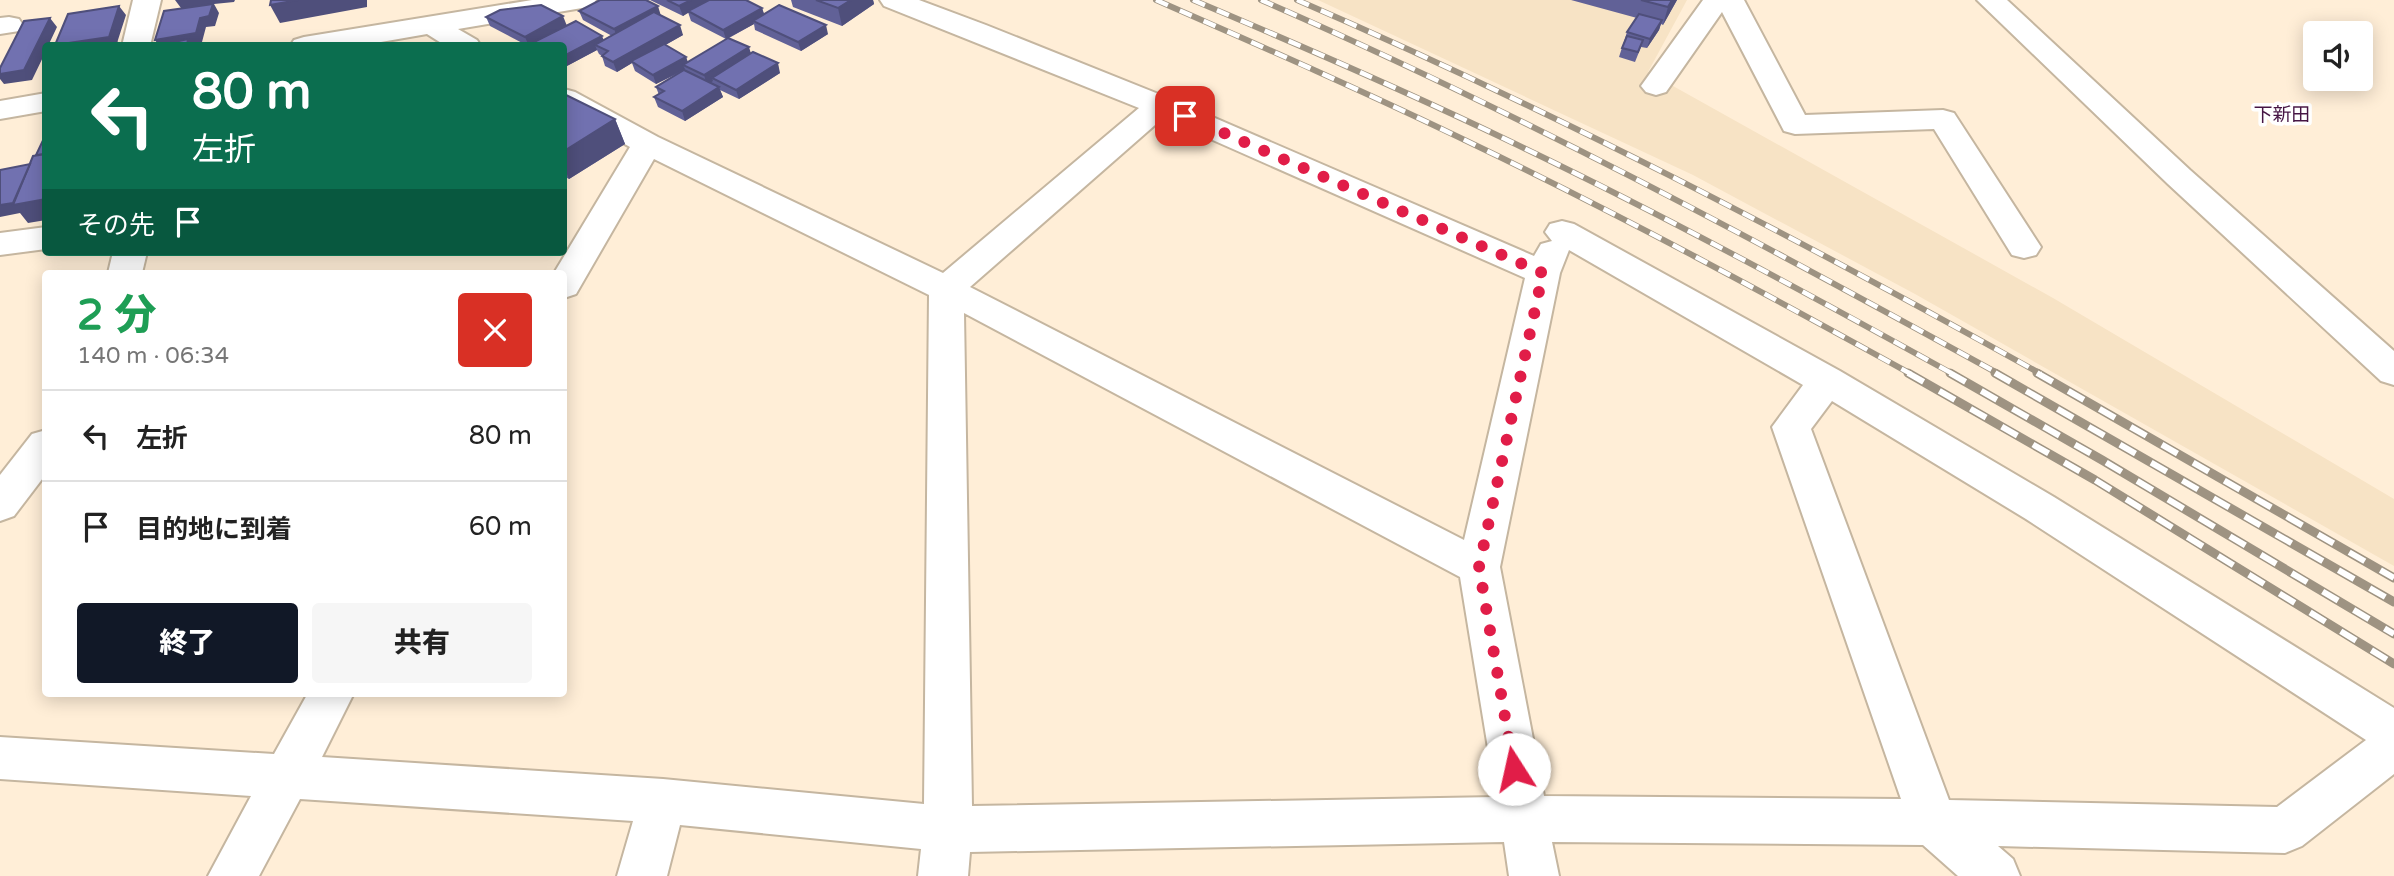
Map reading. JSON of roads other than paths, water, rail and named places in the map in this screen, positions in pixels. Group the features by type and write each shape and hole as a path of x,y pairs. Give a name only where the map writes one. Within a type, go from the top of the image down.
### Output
{"street":[{"path":"137,42 147,0"},
{"path":"328,42 582,0"},
{"path":"894,0 1017,45 1160,105 1543,273"},
{"path":"1656,86 1717,0"},
{"path":"1730,0 1795,125 1943,119 2024,247"},
{"path":"1991,0 2179,177 2394,372"},
{"path":"430,25 460,42"},
{"path":"567,100 646,144 946,289 1479,567"},
{"path":"0,110 42,103"},
{"path":"943,876 948,829 946,289 1160,105"},
{"path":"567,281 646,144"},
{"path":"1534,876 1479,567 1543,273 1564,226 2040,508 2394,733"},
{"path":"0,244 42,239"},
{"path":"1827,381 1791,427 1933,822 1995,876"},
{"path":"0,505 39,460"},
{"path":"233,876 330,697"},
{"path":"0,758 663,801 948,829 1523,819 1933,822 2285,830 2394,746"},
{"path":"642,876 663,801"}],"railway":[{"path":"1156,0 1356,89 1530,172 1695,256 1911,374"},
{"path":"1193,0 1388,84 1617,194 1953,374"},
{"path":"1261,0 1449,86 1634,178 1999,374"},
{"path":"1297,0 1581,131 1859,274 2041,374"},
{"path":"1908,373 2095,480 2394,664"},
{"path":"1950,373 2394,634"},
{"path":"1995,373 2394,602"},
{"path":"2037,373 2394,578"}],"district":[{"name":"下新田","path":"2282,115"}]}
